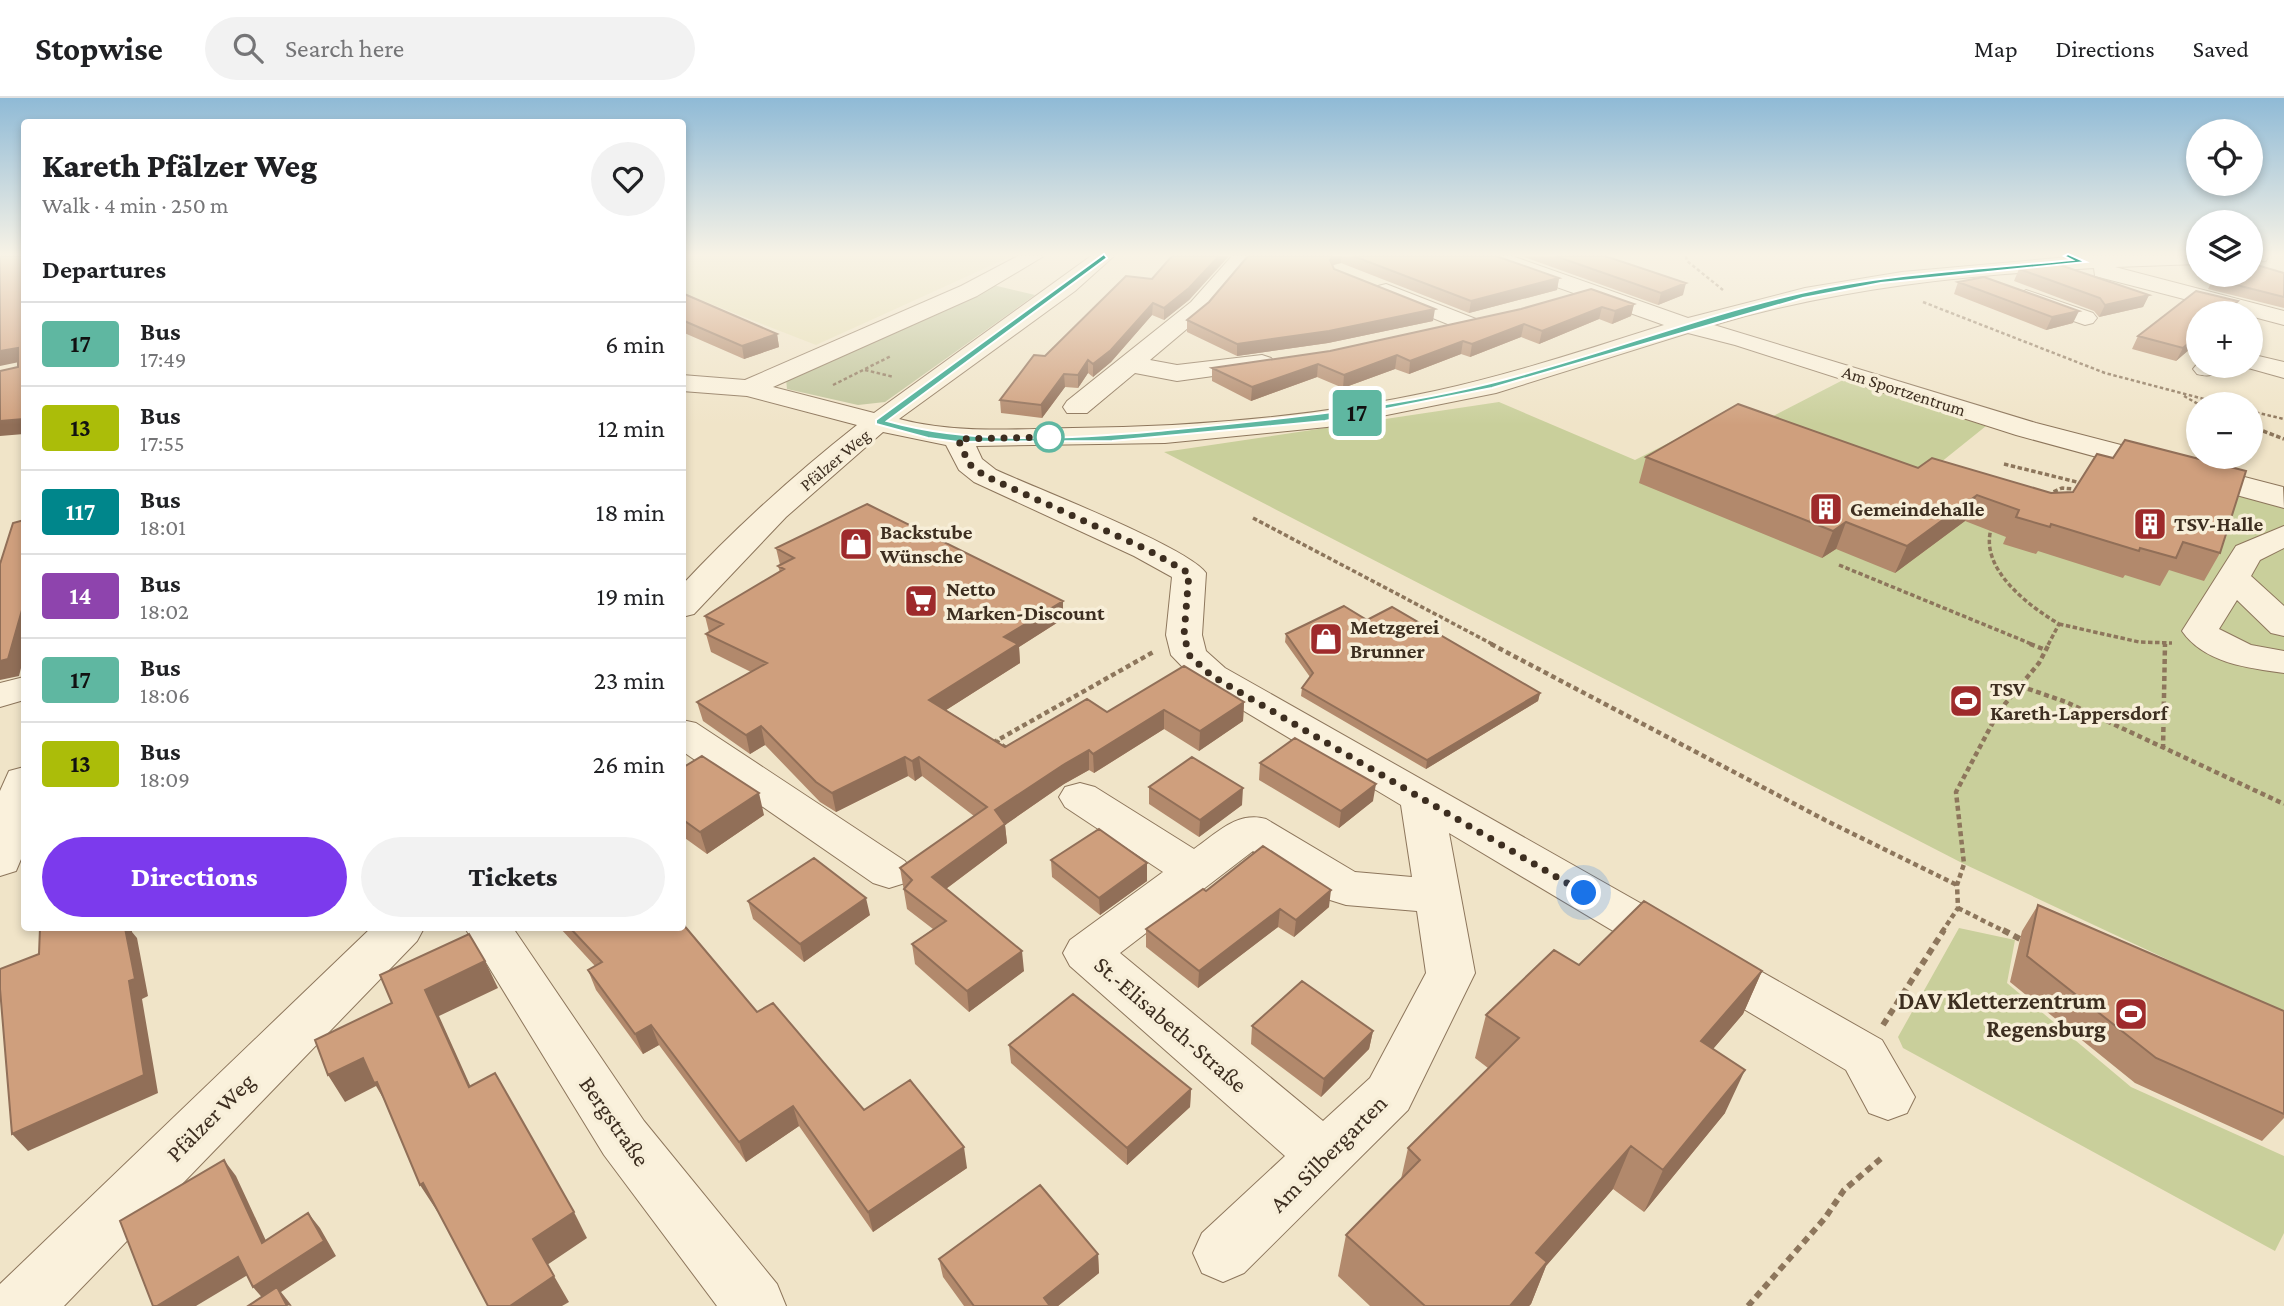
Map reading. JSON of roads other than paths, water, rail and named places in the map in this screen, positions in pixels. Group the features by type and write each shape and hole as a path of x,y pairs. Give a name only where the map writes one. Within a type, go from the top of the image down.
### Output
{"street":[{"path":"748,388 920,312"},
{"name":"Pfälzer Weg","path":"686,602 710,574 783,504 880,422 1028,312"},
{"path":"1077,407 1192,312"},
{"path":"1439,312 1468,324"},
{"name":"Am Sportzentrum","path":"1649,312 2026,429 2272,493 2284,499"},
{"path":"686,383 748,388 928,435 958,439 1112,438 1325,418 1489,386 1738,312"},
{"path":"2070,312 2085,318"},
{"path":"2241,312 2267,320"},
{"path":"1428,334 1493,318"},
{"path":"1129,364 1177,373 1291,359"},
{"path":"2263,364 2284,370"},
{"path":"686,375 710,385"},
{"path":"958,439 969,464 985,476 1146,549 1189,573 1184,635 1189,655 1212,676 1864,1055 1888,1097"},
{"path":"2284,536 2248,553 2200,631 2205,637 2234,651 2284,662"},
{"path":"2232,577 2284,625"},
{"path":"0,695 21,690"},
{"path":"686,735 889,872"},
{"path":"0,860 21,791"},
{"path":"1080,797 1196,872"},
{"name":"Am Silbergarten","path":"1223,1254 1389,1094 1451,973 1422,799"},
{"name":"St.-Elisabeth-Straße","path":"1325,1156 1087,953 1251,830 1346,888 1438,896"},
{"name":"Pfälzer Weg","path":"21,1306 397,931"},
{"name":"Bergstraße","path":"490,931 624,1138 755,1306"}],"place":[{"name":"Gemeindehalle","path":"1826,509"},
{"name":"TSV-Halle","path":"2150,524"},
{"name":"Backstube Wünsche","path":"856,544"},
{"name":"Netto Marken-Discount","path":"921,601"},
{"name":"Metzgerei Brunner","path":"1326,639"},
{"name":"TSV Kareth-Lappersdorf","path":"1966,701"},
{"name":"DAV Kletterzentrum Regensburg","path":"2131,1014"}]}
